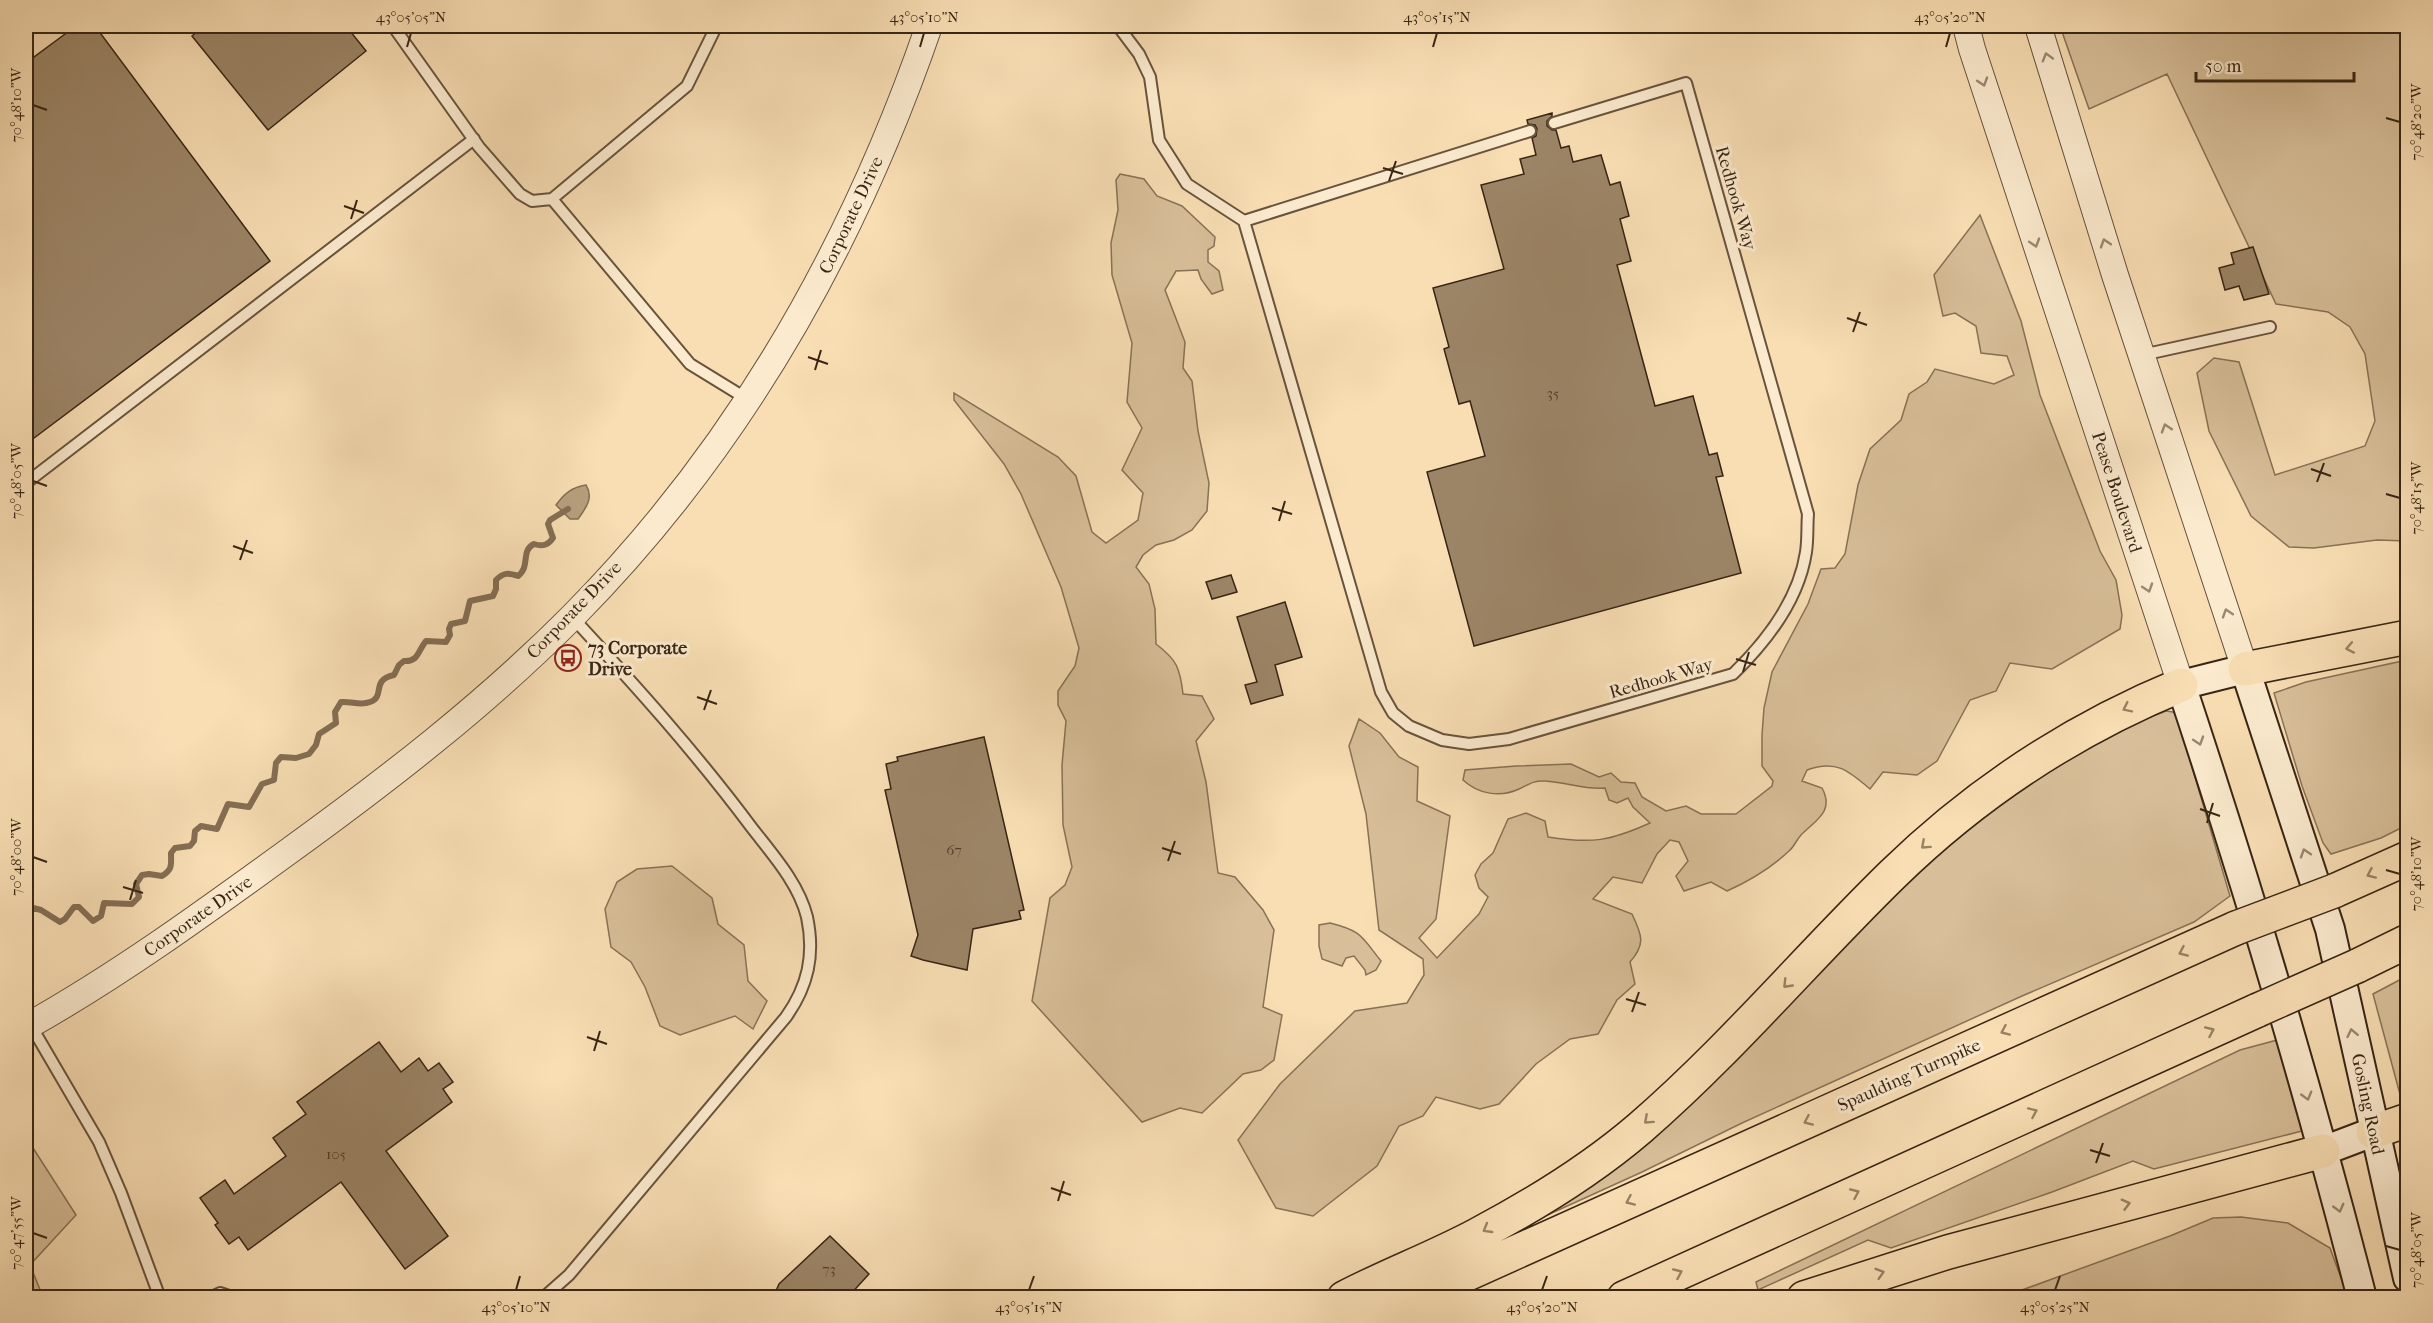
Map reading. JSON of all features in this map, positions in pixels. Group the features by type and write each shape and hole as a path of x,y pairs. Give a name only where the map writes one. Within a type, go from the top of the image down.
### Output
{"highway":[{"path":"2245,669 2408,636"},
{"path":"1344,1298 1476,1236 1591,1166 1638,1130 1691,1082 1892,875 1953,821 2062,743 2135,704 2181,686"},
{"name":"Spaulding Turnpike","path":"1413,1298 2236,928 2334,891 2408,858"},
{"path":"1624,1298 2408,941"},
{"path":"2373,1131 2408,1120"},
{"path":"1804,1298 2021,1232 2323,1151"}],"main road":[{"path":"2181,686 2245,669"},
{"name":"Gosling Road","path":"2245,669 2330,929 2373,1131 2408,1278"},
{"name":"Pease Boulevard","path":"2181,686 2268,959 2323,1151"},
{"path":"2362,1298 2323,1151 2373,1131"}],"street":[{"name":"Corporate Drive","path":"28,1025 111,976 194,921 345,810 493,691 572,617 661,518 713,452 780,352 828,267 890,130 928,26"},
{"name":"Pease Boulevard","path":"1966,26 2181,686"},
{"path":"2038,26 2142,355 2245,669"}],"lane":[{"path":"393,26 474,139 520,194 532,201 552,199 687,86 714,31"},
{"path":"1118,26 1139,54 1150,77 1159,140 1187,184 1244,221 1530,131"},
{"name":"Redhook Way","path":"1244,221 1381,692 1393,713 1409,726 1442,740 1469,744 1509,739 1733,674 1759,649 1779,620 1806,553 1808,514 1686,83 1554,123"},
{"path":"26,483 474,139"},
{"path":"552,199 690,364 748,400"},
{"path":"2142,355 2270,327"},
{"path":"543,1298 569,1275 786,1017 800,997 808,970 810,945 807,917 786,873 695,753 617,663 572,617"},
{"path":"28,1025 99,1142 121,1193 160,1298"},
{"path":"209,1298 220,1293 235,1298"}],"shaded area":[{"path":"2060,26 2407,26 2407,541 2377,540 2314,548 2289,547 2251,516 2209,431 2197,373 2214,358 2239,362 2275,475 2365,446 2375,421 2365,354 2350,327 2328,312 2276,304 2167,74 2089,109"},
{"path":"1120,174 1144,179 1157,196 1182,206 1215,237 1214,246 1208,250 1208,262 1219,271 1223,290 1212,294 1201,279 1198,270 1176,271 1165,290 1185,342 1183,368 1192,381 1198,431 1209,483 1207,511 1192,530 1174,540 1156,545 1143,555 1136,567 1149,584 1155,609 1156,644 1169,655 1176,665 1183,694 1202,696 1214,719 1196,741 1206,782 1218,873 1235,877 1263,910 1274,930 1263,1007 1282,1015 1274,1060 1261,1070 1243,1074 1202,1113 1180,1108 1142,1122 1032,1001 1050,898 1065,885 1072,867 1063,825 1062,765 1066,721 1058,705 1058,691 1075,666 1079,648 1061,587 1021,494 1004,464 954,400 954,393 1058,457 1076,476 1092,532 1106,543 1138,520 1143,493 1122,470 1142,428 1127,402 1132,343 1112,275 1111,243 1118,210 1116,180"},
{"path":"1980,215 2021,321 2040,395 2100,551 2116,580 2122,615 2120,629 2052,669 2010,663 1996,691 1970,700 1937,761 1917,775 1883,772 1870,789 1848,772 1834,766 1807,770 1802,781 1822,788 1826,802 1823,814 1782,857 1760,874 1727,891 1711,882 1684,891 1676,876 1688,861 1679,842 1670,840 1657,854 1642,883 1613,877 1593,899 1632,914 1641,939 1638,950 1630,962 1635,984 1617,1000 1598,1034 1570,1039 1536,1064 1499,1104 1480,1109 1436,1097 1423,1116 1399,1126 1377,1166 1313,1216 1276,1208 1238,1140 1280,1084 1355,1011 1407,1003 1424,975 1423,959 1379,930 1366,814 1349,746 1359,719 1380,733 1399,757 1418,767 1417,801 1450,816 1436,919 1419,938 1437,958 1479,914 1488,897 1479,888 1475,875 1481,864 1493,853 1508,819 1526,813 1545,821 1548,837 1577,840 1612,837 1650,823 1633,807 1628,798 1617,803 1609,800 1605,788 1541,781 1512,792 1489,793 1475,789 1463,780 1465,770 1571,764 1599,777 1611,773 1621,782 1635,783 1642,797 1666,811 1686,806 1701,814 1736,814 1772,786 1773,781 1762,766 1762,735 1764,708 1772,672 1808,604 1821,569 1835,568 1845,554 1858,485 1870,449 1901,420 1909,394 1927,382 1935,369 1994,384 2014,375 2007,356 1981,353 1976,326 1955,313 1943,316 1934,275"},
{"path":"586,485 589,499 586,507 578,519 570,519 556,505 569,492"},
{"path":"2407,660 2407,825 2381,838 2331,854 2323,843 2302,786 2274,693 2306,682"},
{"path":"2166,711 2173,712 2177,716 2230,896 2194,922 2022,996 1742,1123 1532,1222 1930,856 2003,798 2064,760 2130,725"},
{"path":"672,866 712,898 718,924 744,945 748,981 767,1001 753,1029 735,1016 680,1035 660,1026 645,987 631,962 611,947 605,909 617,882 637,869"},
{"path":"1330,923 1349,929 1365,940 1381,961 1376,970 1366,975 1365,970 1354,956 1346,958 1342,966 1322,959 1319,946 1319,925"},
{"path":"2407,976 2407,1096 2401,1098 2373,994"},
{"path":"2281,1039 2302,1131 2154,1169 2133,1161 1891,1248 1868,1240 1758,1290 1756,1282 2240,1050"},
{"path":"26,1137 76,1215 30,1265 43,1297 26,1297"},
{"path":"2241,1217 2288,1223 2330,1248 2348,1297 2000,1298 2213,1218"}],"building":[{"path":"76,26 95,26 270,261 26,444 26,63"},
{"path":"204,26 346,26 366,51 268,130 192,36"},
{"path":"1552,113 1547,126 1556,130 1561,148 1569,146 1573,162 1601,155 1610,185 1620,182 1629,216 1620,219 1631,261 1617,265 1655,406 1693,396 1709,455 1717,453 1723,476 1716,477 1741,573 1474,646 1427,472 1485,456 1470,401 1459,404 1444,349 1449,347 1433,288 1504,269 1481,185 1524,174 1520,159 1536,155 1532,138 1536,136 1537,129 1535,125 1528,124 1527,120"},
{"path":"2253,247 2269,294 2244,300 2239,286 2225,290 2219,268 2234,264 2231,253"},
{"path":"1231,575 1237,592 1212,599 1206,582"},
{"path":"1285,602 1302,657 1275,665 1283,695 1251,704 1245,685 1257,682 1237,617"},
{"path":"984,737 1024,910 1019,911 1021,919 973,929 967,970 911,956 918,935 885,790 891,789 886,764 898,761 897,757"},
{"path":"379,1042 401,1072 419,1058 428,1071 439,1063 453,1082 443,1089 452,1102 386,1151 448,1236 405,1269 341,1182 248,1250 239,1237 229,1244 215,1225 218,1223 200,1198 225,1180 234,1194 286,1156 273,1138 306,1114 297,1102"},
{"path":"830,1236 869,1274 847,1298 773,1298 779,1284"}],"waterway":[{"path":"26,922 33,908 41,910 60,922 74,907 79,907 93,921 101,916 104,903 132,904 139,897 136,884 142,875 162,876 166,873 171,866 171,853 175,848 190,846 194,841 195,831 201,826 217,829 228,804 249,807 262,784 274,780 276,763 281,757 296,758 309,754 316,745 319,734 336,723 335,712 341,702 363,704 375,700 382,681 394,675 404,661 413,660 426,641 446,642 450,635 451,624 465,621 470,601 493,596 496,580 504,574 518,576 524,568 530,547 534,544 545,545 553,538 548,524 550,520 568,509"}],"place":[{"name":"73 Corporate Drive","path":"568,658"}]}
